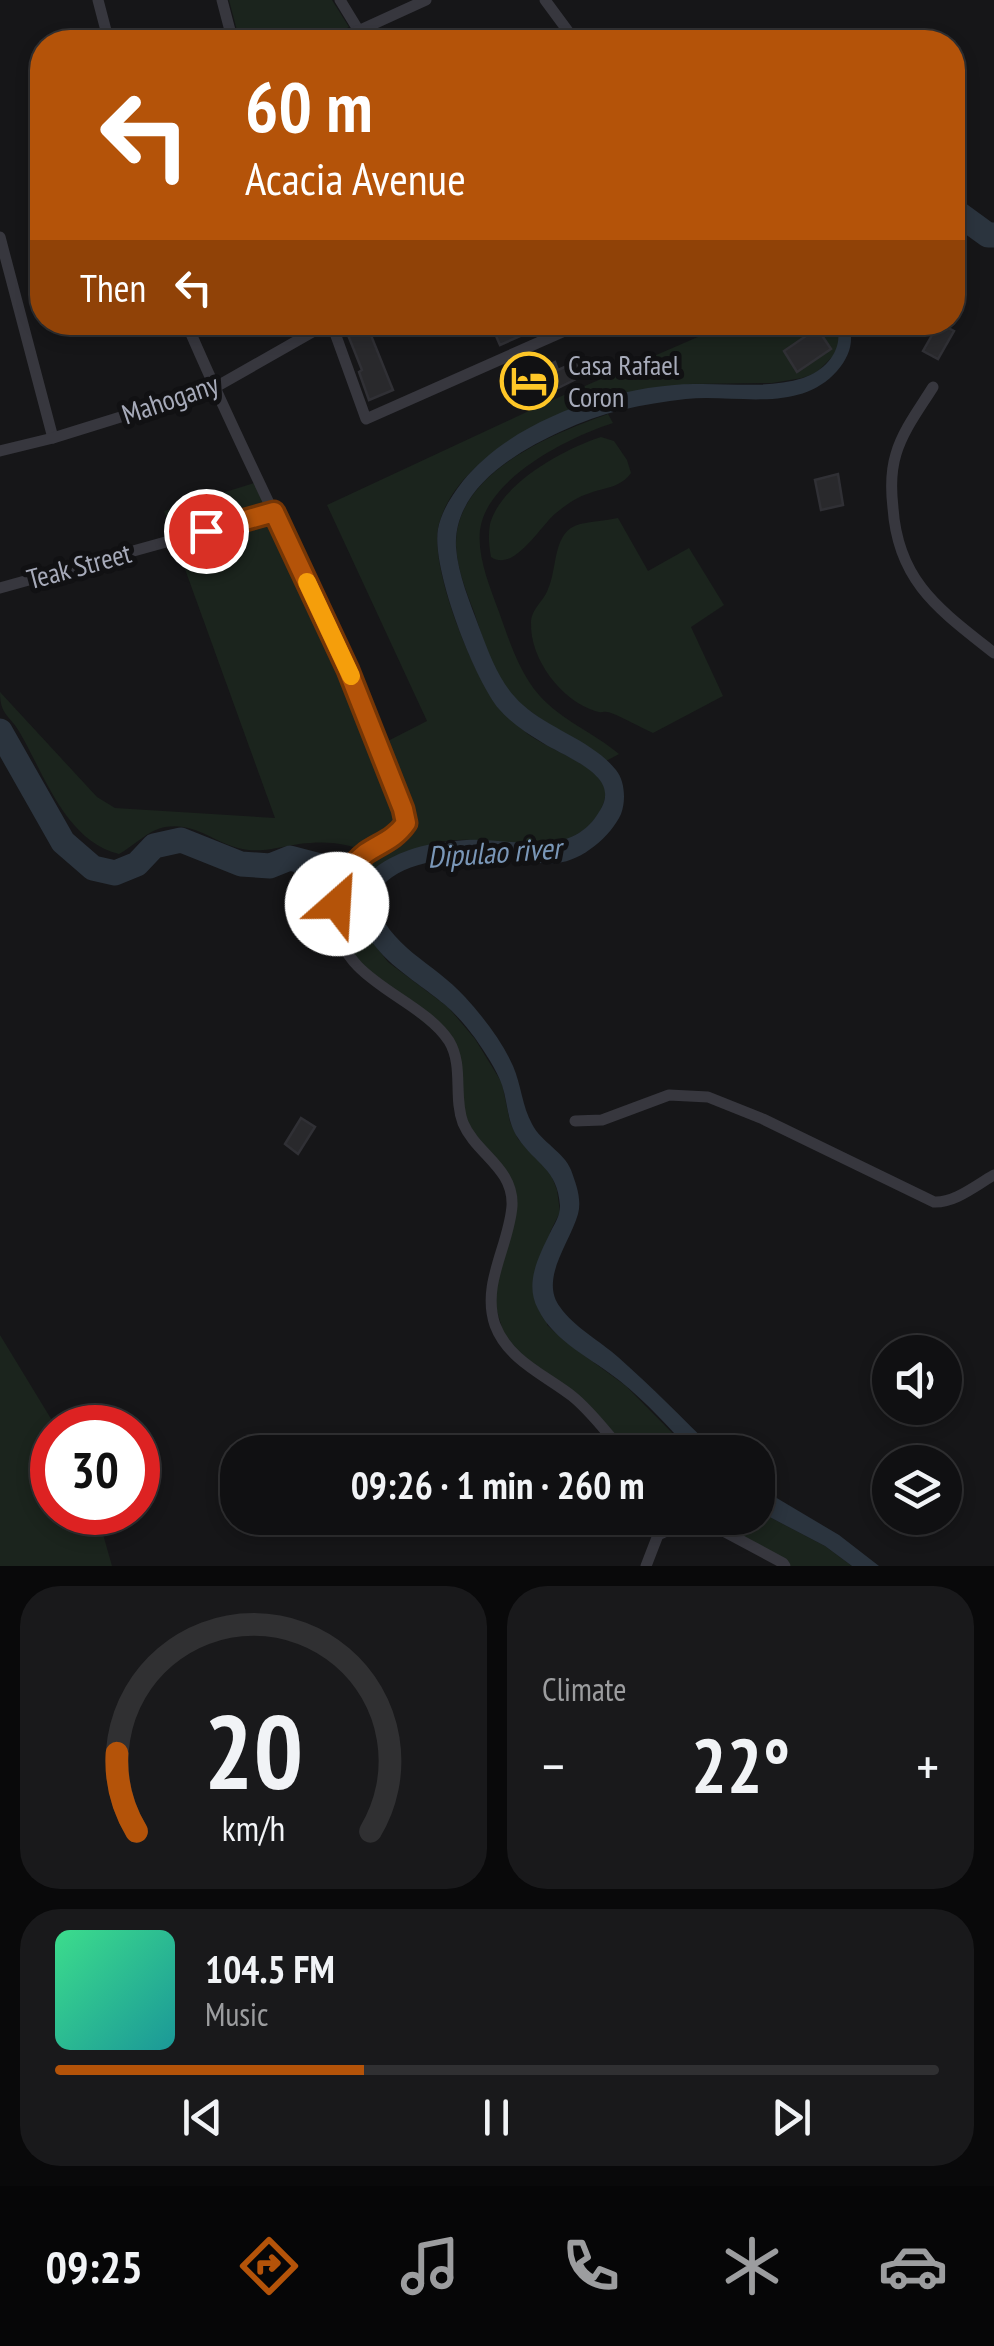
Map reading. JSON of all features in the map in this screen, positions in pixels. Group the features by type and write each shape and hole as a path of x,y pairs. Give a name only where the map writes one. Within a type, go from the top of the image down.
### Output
{"street":[{"path":"98,0 106,30"},
{"path":"222,0 230,30"},
{"path":"340,0 358,30"},
{"path":"361,30 426,0"},
{"path":"545,0 567,30"},
{"path":"0,237 52,438"},
{"path":"192,335 348,670 406,816 402,830 357,861 341,886 337,925 342,944 366,974 434,1023 451,1045 463,1123 508,1184 512,1202 510,1222 496,1264 492,1294 494,1324 508,1350 575,1398 609,1435"},
{"name":"Mahogany","path":"0,451 214,388 308,335"},
{"path":"336,335 366,418 556,335"},
{"path":"932,386 895,456 894,535 905,564 931,601 994,653"},
{"name":"Teak Street","path":"0,588 274,512"},
{"path":"575,1120 602,1120 668,1095 708,1097 763,1119 934,1202 952,1200 994,1175"},
{"path":"646,1566 658,1535"},
{"path":"728,1535 785,1566"}],"shaded area":[{"path":"229,0 332,0 349,27 343,30 237,30"},
{"path":"702,335 841,335 835,354 816,373 772,383 689,384 525,431 485,459 462,482 445,509 437,540 444,582 467,649 501,707 541,743 596,775 603,784 604,802 584,830 566,839 524,844 479,840 436,843 358,902 371,940 388,962 448,1007 475,1039 502,1083 510,1122 518,1139 550,1172 560,1212 550,1232 547,1325 626,1386 674,1435 609,1435 575,1398 509,1350 492,1295 510,1221 509,1184 463,1123 451,1045 366,975 342,944 341,886 367,852 325,843 246,850 175,826 153,831 119,854 85,836 71,821 4,711 0,692 97,797 115,808 275,818 164,511 258,482 378,746 427,721 327,505"},
{"path":"608,414 613,423 553,449 514,477 486,511 480,530 488,582 526,676 558,712 619,754 606,761 529,710 507,689 484,641 462,579 456,546 460,520 471,497 488,477 535,445"},
{"path":"601,437 614,441 627,460 631,473 627,478 568,504 509,559 491,557 490,524 507,495 553,459"},
{"path":"618,518 648,571 689,548 724,605 691,627 723,696 653,733 611,713 582,706 571,698 542,664 532,637 532,618 548,589 565,534 580,524"},
{"path":"0,1335 43,1405 30,1405 30,1535 103,1535 112,1566 0,1566"},
{"path":"775,1520 825,1546 852,1566 785,1566 729,1535 775,1535"}],"water":[{"path":"838,335 851,335 848,354 837,371 804,393 766,399 686,399 607,414 577,424 526,450 476,490 458,526 456,547 465,588 492,659 523,705 596,751 616,770 623,785 623,809 603,839 567,861 435,861 399,873 374,898 390,930 453,985 504,1048 532,1124 563,1158 578,1192 574,1225 554,1273 554,1296 566,1314 631,1368 700,1435 675,1435 630,1389 575,1349 545,1321 532,1289 538,1260 559,1213 555,1183 514,1132 500,1079 479,1043 448,1008 377,949 361,920 358,896 370,872 399,854 454,841 535,843 568,838 595,818 605,800 603,785 597,777 509,719 478,674 456,622 438,547 442,516 463,481 509,440 568,410 664,386 790,381 820,369 836,349"},
{"path":"775,1497 839,1535 879,1566 852,1566 825,1546 775,1520"}],"building":[{"path":"348,335 371,335 393,390 369,400 359,372 362,370"},
{"path":"496,335 523,335 500,345"},
{"path":"822,335 831,349 797,372 784,351 806,336"},
{"path":"932,335 952,335 938,359 923,351"},
{"path":"555,362 558,370 576,362 582,376 548,393 544,383 526,392 519,377"},
{"path":"838,474 843,505 821,510 815,480"},
{"path":"301,1118 315,1127 298,1154 285,1144"}],"waterway":[{"name":"Dipulao river","path":"965,218 994,235"},
{"path":"0,731 63,842 93,868 115,873 137,864 154,846 181,840 241,864 270,866 290,858 368,882"}],"slow traffic":[{"path":"307,582 351,676"}],"place":[{"name":"Casa Rafael Coron","path":"529,381"}],"route":[{"path":"206,531 274,512 348,670 406,816 402,830 357,861 341,886 337,904"}]}
